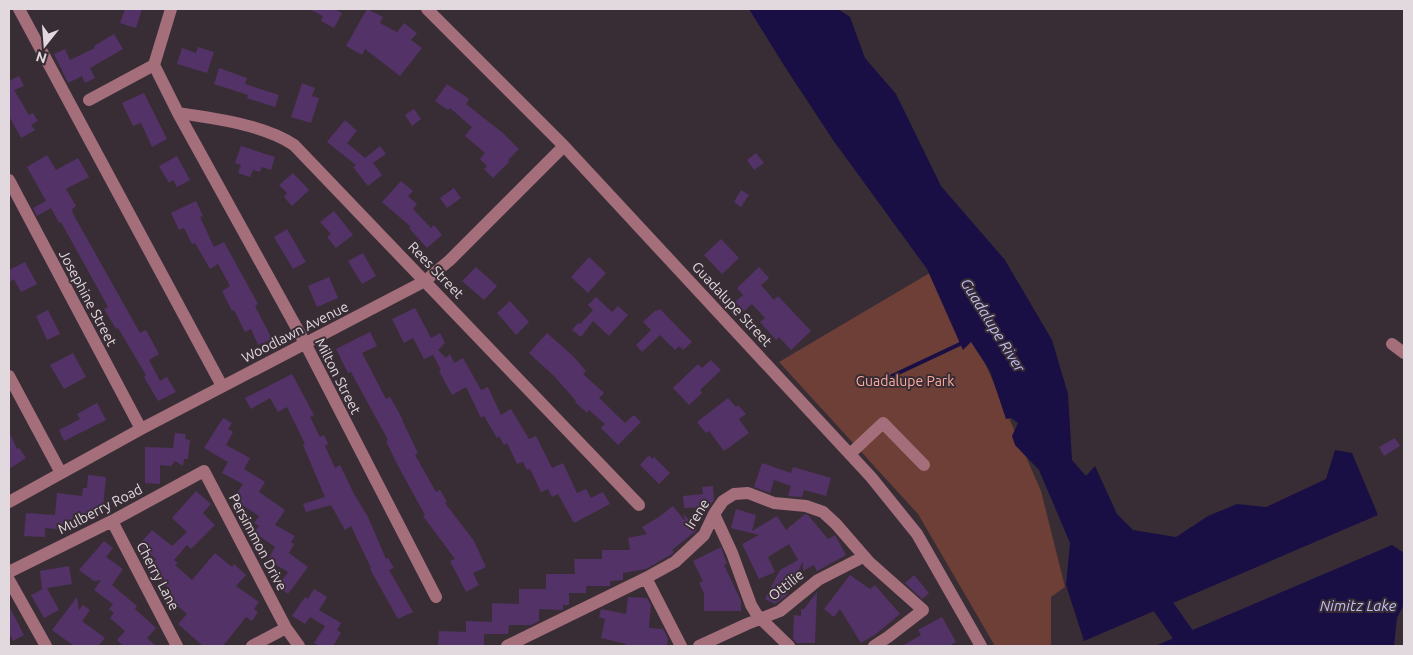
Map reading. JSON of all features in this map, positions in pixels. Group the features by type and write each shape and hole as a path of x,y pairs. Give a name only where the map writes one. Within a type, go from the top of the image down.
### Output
{"street":[{"path":"19,9 222,386"},
{"path":"89,100 154,65 171,9"},
{"name":"Guadalupe Street","path":"427,9 564,146 850,454 917,534 981,646"},
{"name":"Milton Street","path":"154,65 178,113 305,343 436,597"},
{"name":"Rees Street","path":"178,113 202,116 262,130 283,137 303,154 639,505"},
{"name":"Woodlawn Avenue","path":"9,502 141,429 425,281 450,260 564,146"},
{"name":"Josephine Street","path":"9,180 141,429"},
{"path":"1392,344 1404,353"},
{"path":"9,376 61,473"},
{"path":"850,454 884,423 924,465"},
{"name":"Mulberry Road","path":"9,572 112,521 204,471"},
{"name":"Persimmon Drive","path":"204,471 286,628 299,646"},
{"name":"Irene","path":"507,646 675,562 704,535 714,514 723,501 734,494 748,493 774,503 806,506 823,512 836,524 863,557 923,610 874,646"},
{"path":"714,514 732,553 751,605 761,619 789,646"},
{"name":"Cherry Lane","path":"112,521 177,646"},
{"name":"Ottilie","path":"699,646 780,611 818,580 863,557"},
{"path":"646,578 681,646"},
{"path":"9,580 46,646"},
{"path":"252,646 286,628"}],"green space":[{"name":"Guadalupe Park","path":"933,271 977,345 1041,491 1065,587 1051,597 1051,646 995,646 918,514 779,362"}],"water":[{"path":"749,9 838,9 850,17 865,58 896,94 941,186 1005,260 1052,340 1068,394 1072,460 1086,476 1095,466 1117,514 1133,530 1176,537 1208,516 1237,504 1266,507 1326,479 1335,450 1352,453 1378,515 1084,641 1066,585 1070,543 1039,470 1015,445 1012,436 1018,423 1011,418 1006,419 990,371 971,342 963,350 927,269 833,140"},
{"name":"Nimitz Lake","path":"1392,545 1404,553 1404,604 1397,618 1394,646 1155,646"}],"building":[{"path":"125,9 142,9 136,28 120,23"},
{"path":"309,9 334,9 342,13 334,28 321,21 323,16"},
{"path":"367,9 383,17 380,23 397,32 404,23 417,33 411,40 422,48 400,76 365,49 362,55 346,46"},
{"path":"114,34 123,49 90,68 95,78 85,83 82,76 68,83 54,54 65,49 70,60 95,48 94,46"},
{"path":"198,47 214,52 207,73 177,64 182,48 196,53"},
{"path":"219,68 247,78 245,84 279,95 275,107 247,98 248,95 214,84"},
{"path":"19,76 24,86 14,90 29,115 33,113 38,121 31,125 35,130 21,138 9,116 9,81"},
{"path":"302,83 315,88 312,96 319,98 311,123 291,117"},
{"path":"447,84 469,99 466,104 504,134 519,149 493,178 484,169 487,166 480,159 485,153 465,136 472,127 450,108 448,110 435,101"},
{"path":"144,93 167,139 152,147 141,123 133,126 122,103"},
{"path":"414,109 421,119 412,126 405,115"},
{"path":"345,120 357,131 347,143 365,158 380,146 386,154 373,163 382,175 368,186 353,167 356,165 327,142"},
{"path":"241,146 275,157 271,170 262,167 260,172 253,170 250,177 238,173 241,165 235,163"},
{"path":"756,153 764,163 754,170 747,160"},
{"path":"47,155 56,170 78,158 89,177 66,189 76,206 72,209 72,212 140,333 146,330 159,354 149,360 160,381 167,377 176,392 158,401 144,377 146,375 118,328 116,329 104,309 108,307 61,222 59,223 51,208 37,216 33,208 46,201 27,167"},
{"path":"177,156 190,180 177,187 173,180 169,183 159,166"},
{"path":"293,173 309,190 292,206 284,197 287,193 279,185"},
{"path":"401,181 413,191 408,196 417,204 413,209 431,228 434,225 442,235 427,248 409,228 411,227 382,202"},
{"path":"454,188 461,198 447,208 440,198"},
{"path":"741,190 749,195 741,207 734,202"},
{"path":"196,201 203,216 200,217 214,247 224,242 258,304 255,306 272,339 258,345 251,329 245,332 222,291 230,286 218,264 210,269 195,243 192,244 184,228 179,230 171,213"},
{"path":"334,211 353,235 336,248 327,237 331,234 320,222"},
{"path":"287,229 306,262 293,269 274,237"},
{"path":"721,239 739,258 722,274 704,255"},
{"path":"363,253 376,276 362,284 348,261"},
{"path":"589,257 606,273 588,293 571,277"},
{"path":"25,262 37,284 21,292 14,279 9,282 9,270"},
{"path":"476,267 497,286 484,300 462,281"},
{"path":"759,267 769,278 761,285 774,300 778,296 811,331 791,350 779,337 776,340 760,322 765,318 752,304 744,311 735,302 743,295 737,288"},
{"path":"329,277 338,298 317,307 308,286"},
{"path":"596,297 612,312 618,306 628,315 609,336 593,321 581,337 572,330 593,310 588,305"},
{"path":"510,301 529,322 516,335 497,313"},
{"path":"415,308 431,338 440,333 445,343 438,350 446,358 450,354 454,363 463,358 481,390 488,387 501,415 511,409 529,439 536,436 552,468 563,463 577,493 586,489 591,498 603,492 610,504 574,523 558,494 552,497 548,489 541,492 530,469 527,470 523,462 517,464 507,443 504,445 499,436 497,438 484,416 481,418 466,387 452,395 433,355 424,359 413,338 404,343 392,319"},
{"path":"660,309 692,342 683,350 679,346 675,350 660,335 642,352 636,345 651,330 643,322 656,310"},
{"path":"48,310 60,334 47,340 36,316"},
{"path":"370,332 377,346 362,353 386,399 390,397 403,420 418,453 415,455 436,492 440,490 447,502 445,503 474,541 486,567 473,573 479,585 466,592 450,561 455,559 423,516 425,515 386,441 388,440 351,372 348,373 336,349"},
{"path":"547,333 573,356 586,371 583,374 604,393 599,398 625,423 634,415 641,422 618,445 601,428 605,424 589,410 587,413 575,402 554,376 529,353"},
{"path":"73,353 86,377 64,389 50,365"},
{"path":"711,360 721,370 700,390 702,393 689,405 673,388 698,364 702,368"},
{"path":"292,374 314,415 310,417 320,437 324,435 328,444 325,446 335,468 340,465 368,517 386,559 388,558 394,568 389,570 413,612 398,619 370,569 351,526 345,530 331,505 306,512 303,504 325,497 303,445 305,444 287,407 278,412 270,398 251,409 245,398"},
{"path":"728,398 746,414 739,419 749,433 724,451 709,431 706,433 697,422"},
{"path":"97,403 106,420 64,441 59,430 80,419 77,414"},
{"path":"223,418 232,423 228,429 233,432 226,445 250,458 244,469 265,482 259,492 285,510 275,525 295,536 291,542 294,544 289,553 308,567 288,594 278,586 288,572 268,560 275,547 254,532 259,526 254,523 259,516 233,499 243,484 222,473 228,462 204,448"},
{"path":"9,431 17,449 19,448 26,458 9,469"},
{"path":"175,433 186,434 185,439 190,440 188,459 184,459 183,466 175,461 171,466 160,465 160,484 145,483 145,447 173,448"},
{"path":"1395,438 1400,446 1384,456 1379,447"},
{"path":"649,455 652,459 654,457 670,473 659,484 640,465"},
{"path":"762,463 791,473 793,467 831,478 826,496 804,490 802,497 788,496 791,486 774,480 770,493 754,487"},
{"path":"88,475 106,477 103,508 99,508 98,517 73,515 72,522 69,522 69,530 45,528 45,537 24,536 26,513 55,515 57,493 82,496 83,488 87,488"},
{"path":"713,486 714,500 709,507 684,508 683,496 703,494 702,487"},
{"path":"196,491 211,504 203,513 215,525 191,549 187,545 174,560 178,563 175,565 192,580 215,553 232,567 234,564 246,575 236,586 259,602 254,609 258,612 252,621 246,617 223,646 203,646 178,624 187,614 165,595 170,589 147,570 156,559 139,545 152,530 172,546 187,532 172,518"},
{"path":"673,506 685,521 684,514 697,530 672,550 674,552 672,554 646,569 623,573 623,580 610,581 610,586 586,586 586,593 569,593 569,605 563,605 563,610 539,609 539,621 531,625 509,625 508,634 484,634 484,646 438,646 439,631 466,632 466,621 492,622 492,603 519,604 519,589 546,589 546,574 575,574 574,559 602,559 602,550 630,550 628,538 647,534 642,527"},
{"path":"736,509 756,515 752,531 777,516 786,530 805,514 808,515 828,539 835,535 846,555 817,571 814,565 803,571 803,561 786,596 775,604 765,599 780,570 798,560 789,544 768,557 775,572 759,579 742,544 759,535 731,528"},
{"path":"104,541 113,548 106,557 123,569 112,585 137,606 135,609 156,628 147,638 156,646 123,646 117,640 125,631 110,618 114,613 109,609 113,604 94,590 101,580 94,581 79,570"},
{"path":"721,547 727,564 724,565 741,601 741,611 704,611 704,593 699,583 703,581 693,561"},
{"path":"69,566 72,584 47,588 59,610 44,618 31,595 43,589 40,571"},
{"path":"850,575 870,589 875,585 900,614 876,634 861,643 840,609 834,617 824,609"},
{"path":"914,575 929,593 922,599 905,583"},
{"path":"314,589 327,597 319,610 341,623 337,630 341,633 333,646 320,646 314,643 325,626 310,617 305,624 292,616 305,597 308,599"},
{"path":"817,592 815,643 796,643 793,638 794,615 801,616 801,609 804,609"},
{"path":"77,597 79,610 83,605 90,610 82,621 105,638 98,646 74,646 52,630"},
{"path":"628,597 647,598 651,605 649,628 663,629 668,638 667,646 625,646 626,644 601,638 605,619 599,617 601,609 626,614"},
{"path":"9,606 24,635 13,641 9,632"},
{"path":"942,617 956,642 949,646 902,646 921,635 918,630"}],"waterway":[{"path":"892,376 960,344 963,340"},
{"name":"Guadalupe River","path":"1148,585 1191,646"}]}
